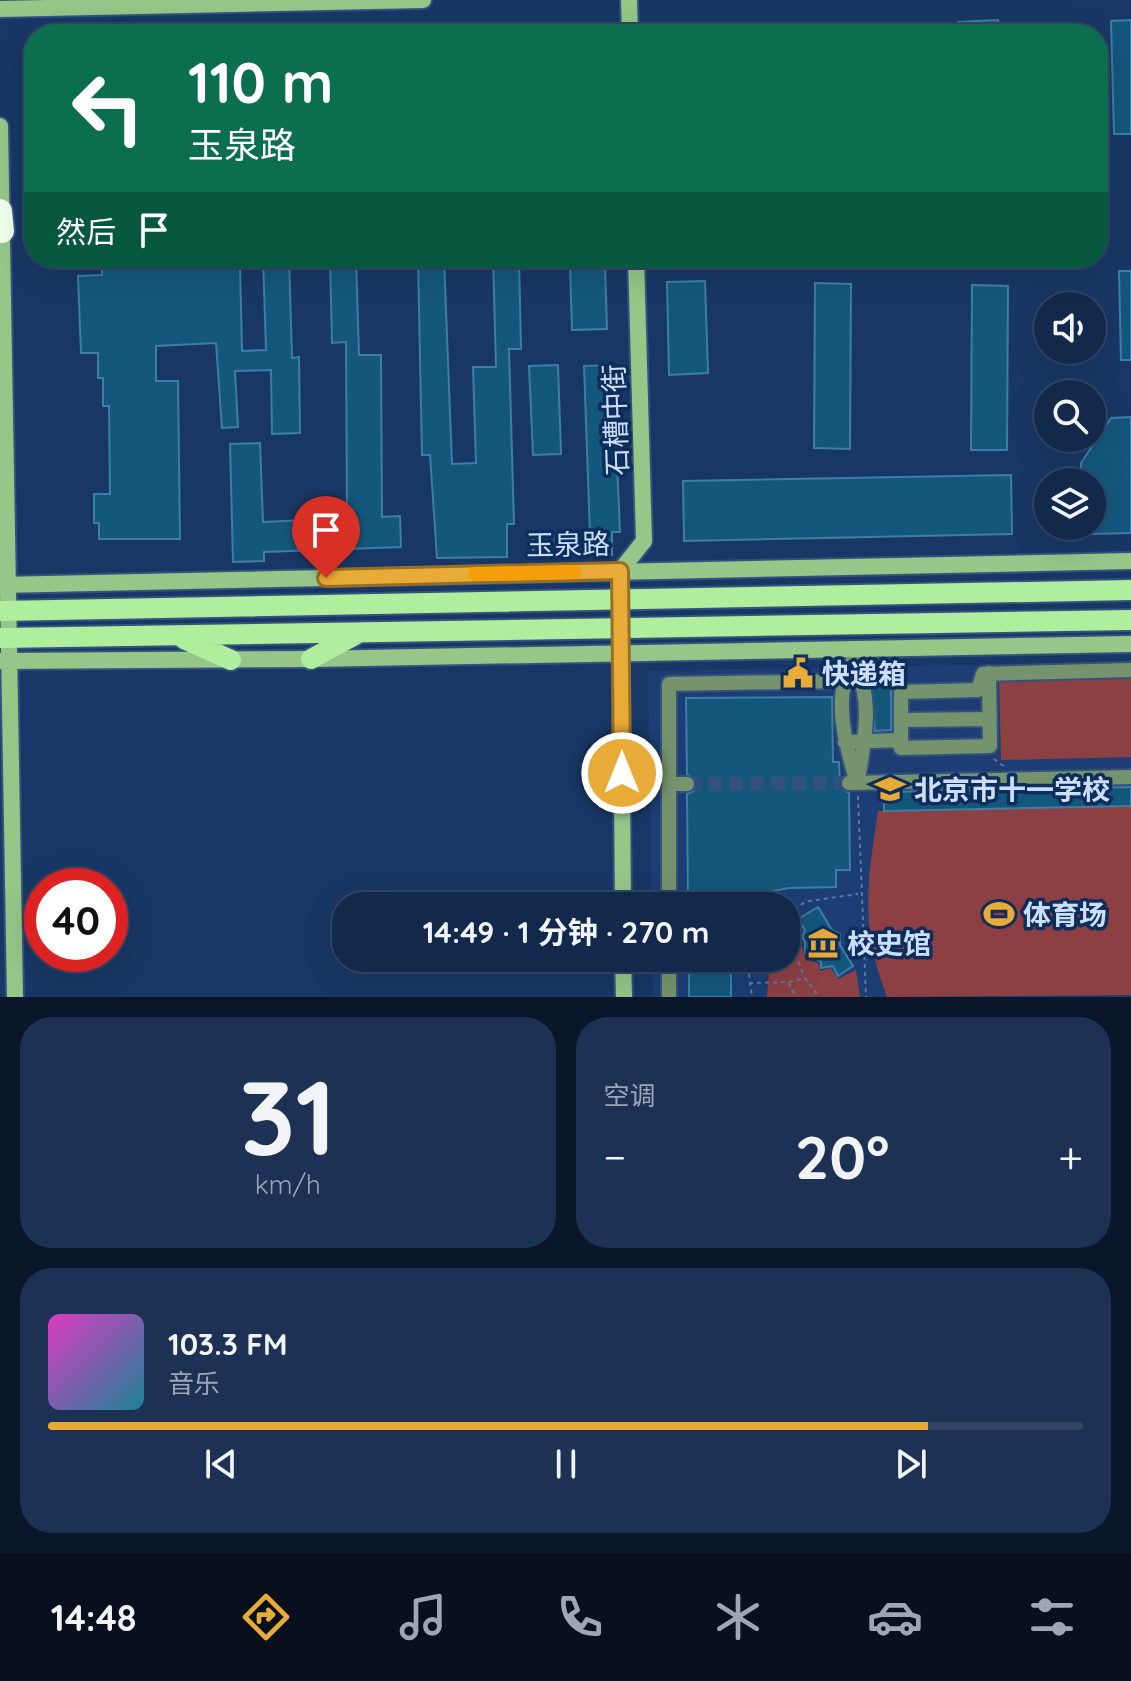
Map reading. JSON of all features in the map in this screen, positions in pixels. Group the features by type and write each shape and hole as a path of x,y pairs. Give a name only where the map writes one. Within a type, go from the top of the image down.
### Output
{"main road":[{"name":"玉泉路","path":"4,611 1131,590"},
{"path":"4,638 1131,620"},
{"path":"311,659 361,632"},
{"path":"177,636 231,660"}],"street":[{"path":"0,9 423,0"},
{"path":"629,0 630,24"},
{"path":"0,126 5,741 15,997"},
{"name":"石槽中街","path":"620,571 644,541 636,268"},
{"name":"玉泉路","path":"3,585 1131,561"},
{"path":"620,571 623,892"},
{"path":"1096,621 1131,637"},
{"path":"925,647 978,622"},
{"path":"706,626 751,650"},
{"path":"4,661 311,659 1131,644"},
{"path":"853,783 845,742 844,681 854,666 854,648"},
{"path":"853,783 864,741 863,679 854,666"},
{"path":"989,673 990,746 901,748 901,692 978,690 983,674 989,673 1131,670"},
{"path":"669,892 669,684 844,681"},
{"path":"901,720 989,719"},
{"path":"845,742 901,740"},
{"path":"853,783 1131,777"},
{"path":"669,784 687,784"},
{"path":"623,972 624,997"},
{"path":"669,972 669,997"}],"path":[{"path":"990,746 995,760 1024,779"},
{"path":"853,783 866,997"},
{"path":"800,905 861,894"},
{"path":"800,966 819,997"},
{"path":"748,972 752,997"},
{"path":"749,983 788,982 805,978"},
{"path":"788,982 796,997"}],"shaded area":[{"name":"北京市十一学校","path":"1131,662 1131,997 653,997 652,972 800,972 800,892 651,892 648,671"},
{"path":"1131,674 1131,757 1001,760 999,677"},
{"name":"体育场","path":"1131,806 1131,995 887,997 869,926 869,883 878,811"},
{"path":"800,939 805,958 819,964 820,971 831,968 838,979 856,970 860,997 767,997 769,972 800,972"}],"building":[{"path":"998,20 998,24 958,24"},
{"path":"1131,20 1131,134 1114,134 1111,21"},
{"path":"102,268 240,268 242,351 266,350 263,268 289,268 292,358 299,357 300,433 272,434 271,370 235,371 238,427 222,428 216,343 156,346 156,381 178,381 180,539 99,539 99,523 94,523 94,494 110,494 109,406 103,406 103,378 98,378 98,353 81,353 78,276 102,275"},
{"path":"330,268 356,268 359,355 381,355 382,517 400,516 401,547 264,552 264,561 233,562 230,444 260,443 263,522 347,518 346,342 332,343"},
{"path":"418,268 444,268 452,464 476,463 473,367 496,367 493,268 519,268 521,349 509,349 514,524 507,524 507,557 437,558 430,455 422,455"},
{"path":"570,268 605,268 607,329 572,330"},
{"path":"1119,271 1131,271 1131,360 1121,360"},
{"path":"705,281 708,373 669,375 667,282"},
{"path":"815,283 851,284 850,449 814,448"},
{"path":"972,285 1008,286 1007,450 971,450"},
{"path":"558,365 561,454 533,455 529,366"},
{"path":"613,365 620,532 612,532 612,555 533,556 533,536 590,535 584,366"},
{"path":"1131,417 1131,533 1106,534 1106,468 1081,468 1088,452 1106,452 1106,426 1111,418"},
{"path":"1011,475 1012,534 684,541 683,481"},
{"path":"871,679 895,679 891,692 891,730 875,731"},
{"path":"832,697 833,762 839,762 840,787 849,793 850,870 836,870 836,887 789,888 767,892 688,892 687,794 695,790 697,783 687,774 686,698"},
{"path":"1131,787 1131,806 884,811 884,792"},
{"name":"校史馆","path":"818,907 832,930 840,934 840,945 853,966 838,976 833,966 821,968 821,962 805,953 802,938 805,930 800,918"},
{"path":"689,972 731,972 731,997 689,997"}],"tunnel":[{"path":"687,784 849,783"}],"slow traffic":[{"path":"475,574 574,572"}],"place":[{"name":"快递箱","path":"798,673"},
{"name":"北京市十一学校","path":"890,789"},
{"name":"体育场","path":"999,914"},
{"name":"校史馆","path":"823,943"}],"route":[{"path":"326,578 620,571 622,773"}]}
